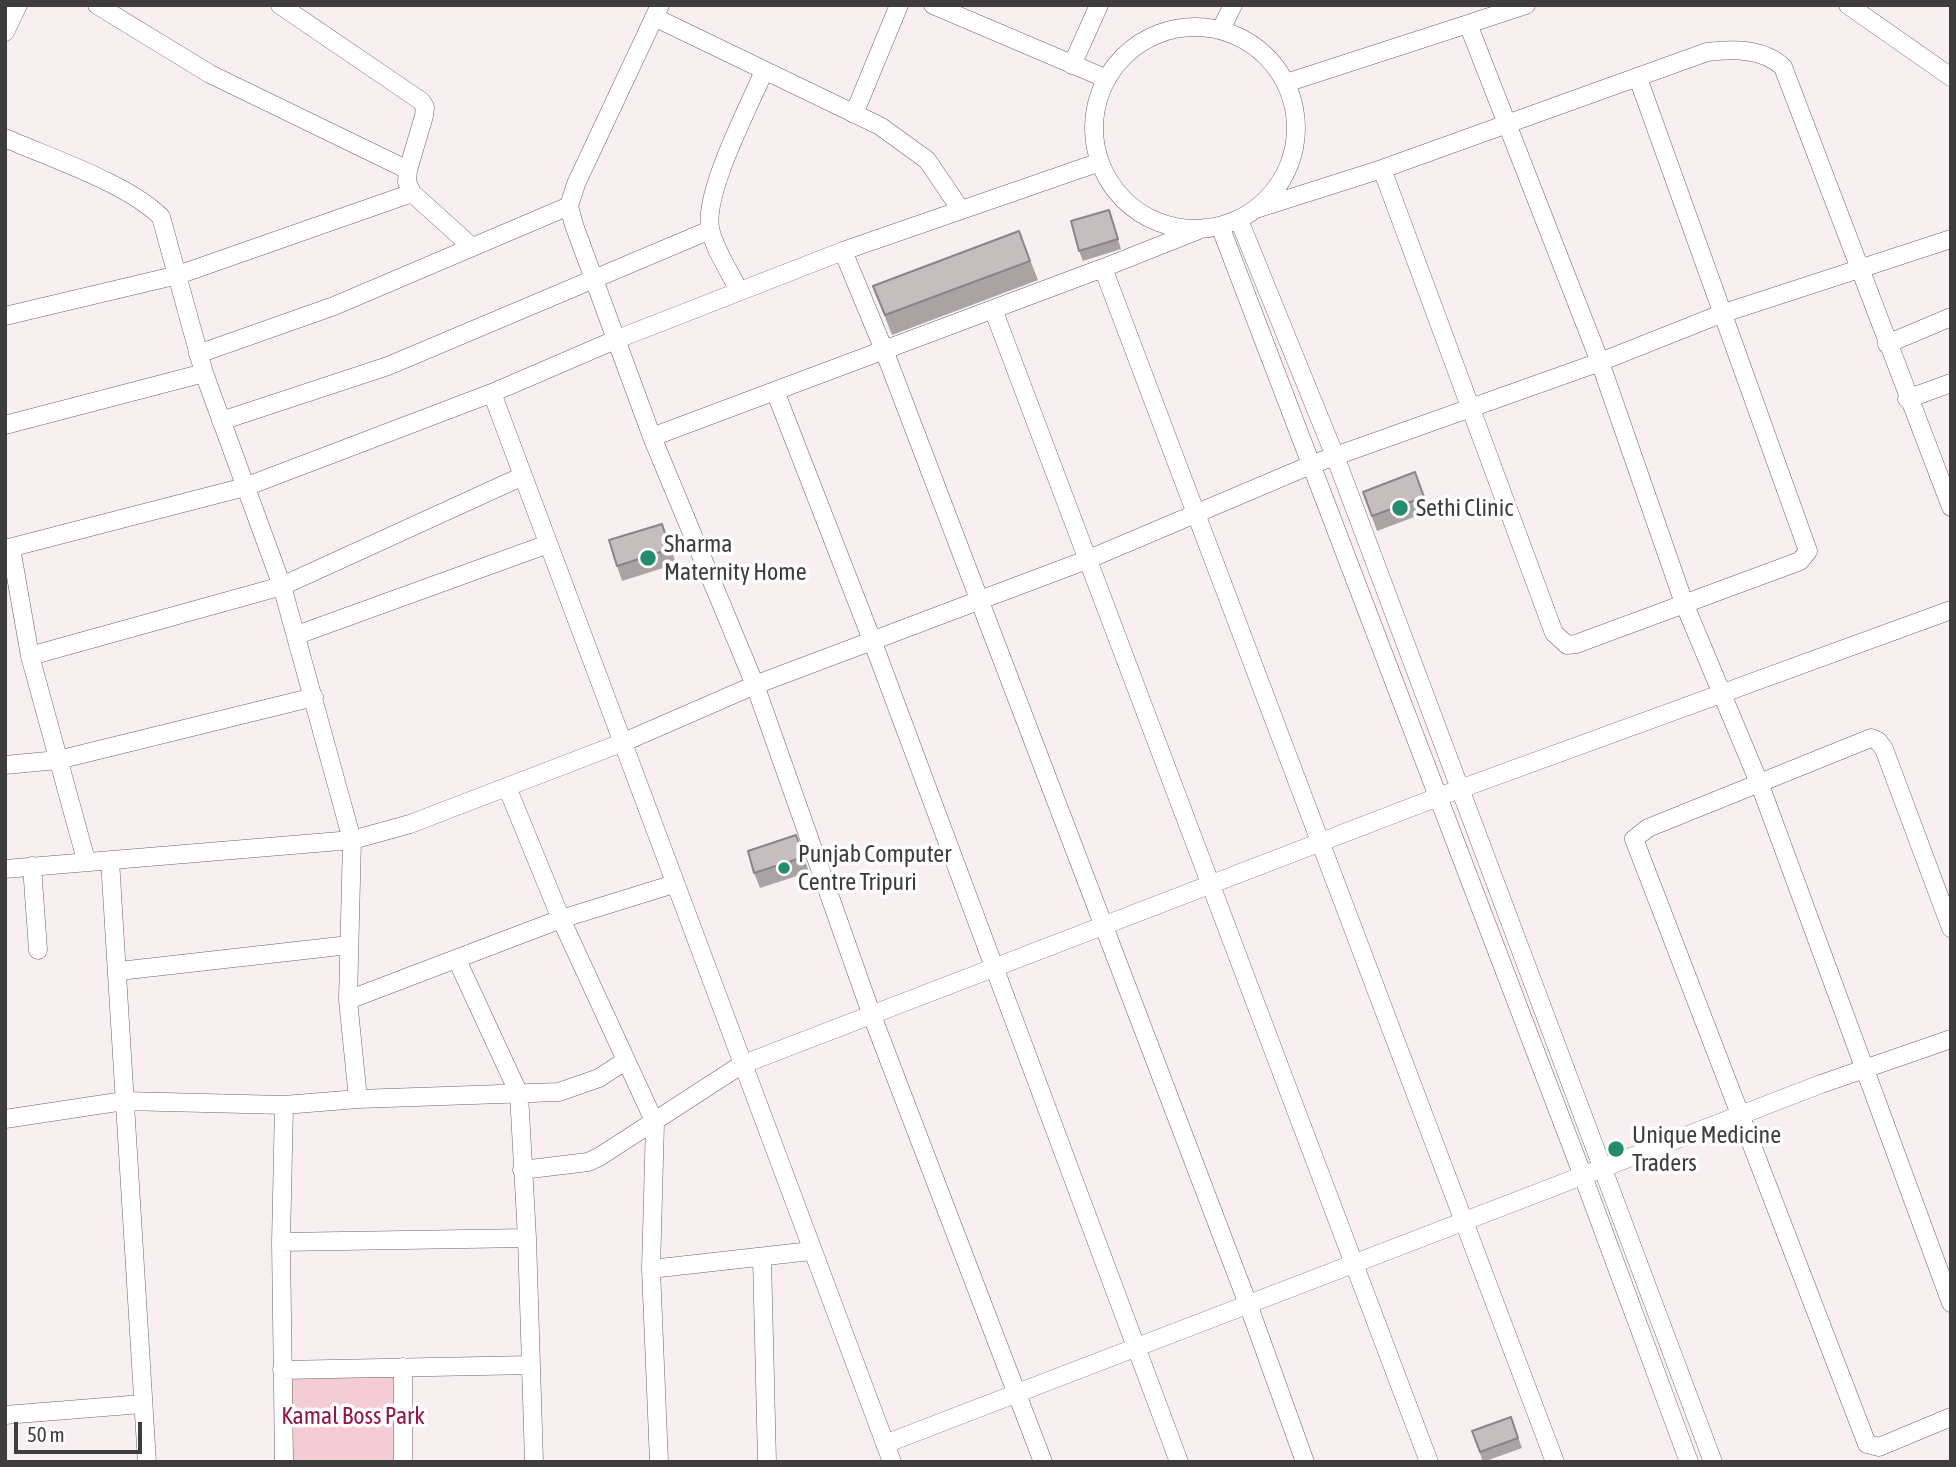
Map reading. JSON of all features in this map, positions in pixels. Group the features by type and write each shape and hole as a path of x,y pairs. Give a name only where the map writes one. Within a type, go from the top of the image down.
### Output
{"street":[{"path":"5,32 18,5"},
{"path":"97,5 210,74 408,170"},
{"path":"280,5 421,101 425,107 424,116 407,182 412,193 472,247"},
{"path":"854,114 900,5"},
{"path":"933,5 1107,79"},
{"path":"1072,65 1099,5"},
{"path":"1222,29 1233,5"},
{"path":"1286,83 1527,5"},
{"path":"1848,5 1951,77"},
{"path":"961,210 927,160 880,126 764,71 657,11 576,184 569,206 592,281 652,437 755,685 871,1013 1043,1462"},
{"path":"1468,24 1600,362 1684,603 1760,785 1951,1303"},
{"path":"652,437 1212,227 1239,220 1256,209 1280,184 1294,152 1296,117 1286,83 1269,58 1245,40 1222,29 1184,28 1153,36 1127,54 1107,79 1096,106 1094,125 1100,162 1113,188 1133,208 1158,222 1187,229 1212,227"},
{"path":"1256,209 1382,169 1707,52 1751,52 1774,59 1783,67 1858,271 1951,507"},
{"path":"739,291 710,230 709,213 718,182 764,71"},
{"path":"1382,169 1554,633 1567,645 1577,644 1800,561 1808,551 1638,78"},
{"path":"5,138 93,176 150,206 161,216 204,373 282,586 297,635 352,840 348,1000 358,1099"},
{"path":"86,860 30,656 8,548 245,487 492,393 615,340 843,251 1100,162"},
{"path":"5,316 178,275 412,193"},
{"path":"198,354 334,306 569,206"},
{"path":"1239,220 1335,456 1713,1462"},
{"path":"1212,227 1313,464 1689,1462"},
{"path":"221,421 388,366 710,230"},
{"path":"5,869 86,860 352,840 410,824 624,742 755,685 979,597 1089,559 1313,464 1600,362 1721,314 1951,239"},
{"path":"843,251 979,597 1248,1304 1305,1462"},
{"path":"1103,268 1555,1462"},
{"path":"992,309 1089,559 1209,884 1429,1462"},
{"path":"1887,344 1951,317"},
{"path":"5,425 204,373"},
{"path":"1907,399 1951,383"},
{"path":"775,391 872,640 1179,1462"},
{"path":"492,393 624,742 741,1065 892,1462"},
{"path":"30,656 282,586 523,476"},
{"path":"297,635 548,544"},
{"path":"522,1170 588,1162 654,1123 741,1065 871,1013 1438,797 1951,610"},
{"path":"5,765 58,760 314,697"},
{"path":"1951,928 1878,741 1871,738 1648,828 1634,839 1867,1444 1873,1448 1880,1447 1951,1417"},
{"path":"507,787 561,919 654,1123 651,1269 659,1462"},
{"path":"110,860 119,971 124,1101 147,1462"},
{"path":"32,866 38,950"},
{"path":"348,1000 561,919 674,884"},
{"path":"119,971 349,945"},
{"path":"457,960 519,1094 527,1238 534,1462"},
{"path":"885,1444 1741,1115 1951,1039"},
{"path":"5,1119 124,1101 284,1105 358,1099 559,1092 582,1085 625,1060"},
{"path":"284,1105 281,1242 284,1462"},
{"path":"281,1242 527,1238"},
{"path":"651,1269 811,1251"},
{"path":"762,1258 768,1459"},
{"path":"282,1370 531,1365"},
{"path":"403,1367 403,1462"},
{"path":"5,1415 142,1404"}],"green space":[{"name":"Kamal Boss Park","path":"403,1367 407,1462 284,1462 282,1370"}],"building":[{"path":"1109,210 1118,239 1079,251 1071,221"},
{"path":"1019,231 1030,261 885,315 873,286"},
{"path":"1415,472 1424,497 1372,516 1363,492"},
{"path":"662,524 670,549 617,566 609,540"},
{"path":"796,835 804,857 754,873 748,851"},
{"path":"1511,1417 1518,1438 1480,1452 1472,1431"}],"place":[{"name":"Sethi Clinic","path":"1400,508"},
{"name":"Sharma Maternity Home","path":"648,558"},
{"name":"Punjab Computer Centre Tripuri","path":"784,868"},
{"name":"Unique Medicine Traders","path":"1616,1149"}]}
